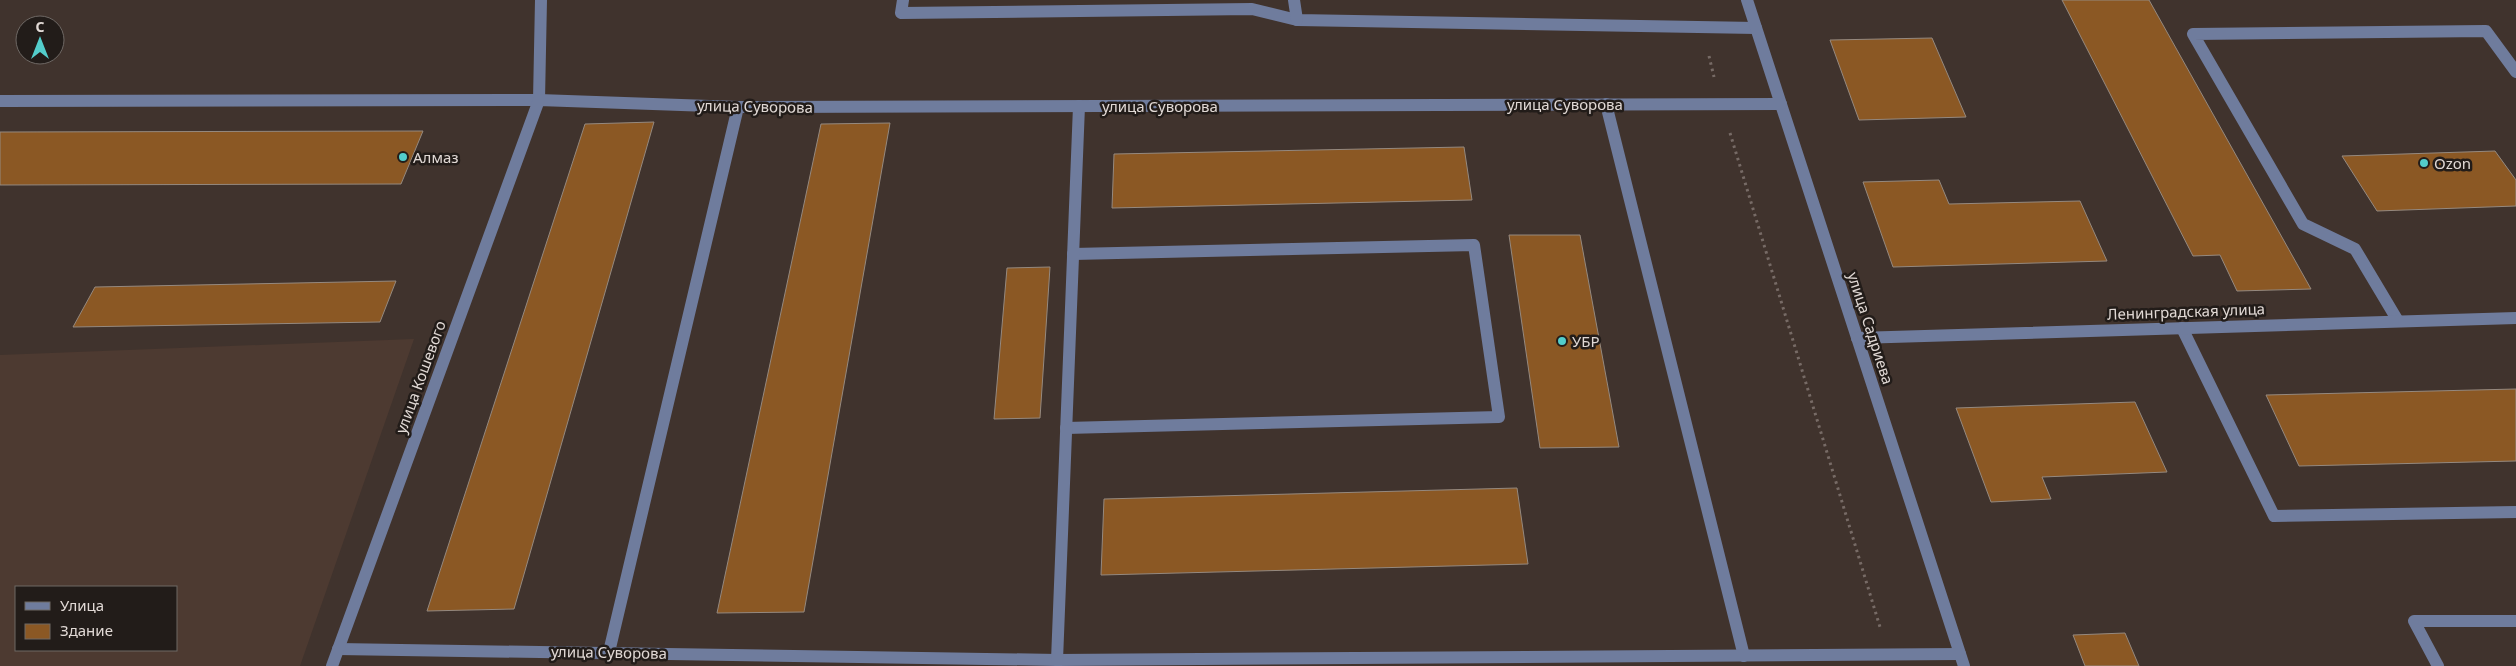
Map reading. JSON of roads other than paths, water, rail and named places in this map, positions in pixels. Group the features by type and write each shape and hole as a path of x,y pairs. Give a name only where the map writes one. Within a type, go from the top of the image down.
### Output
{"street":[{"name":"улица Кошевого","path":"332,666 538,100 541,0"},
{"path":"903,0 901,13 1252,9 1297,20 1756,28"},
{"path":"1294,0 1297,20"},
{"name":"улица Садриева","path":"1747,0 1962,660"},
{"path":"2398,321 2355,249 2303,224 2193,34 2486,31 2516,72"},
{"name":"улица Суворова","path":"0,101 538,100 738,107 1781,104"},
{"path":"1606,104 1744,656"},
{"path":"1057,660 1079,106"},
{"path":"609,652 738,107"},
{"path":"1066,428 1499,417 1474,245 1073,254"},
{"name":"Ленинградская улица","path":"1857,338 2516,318"},
{"path":"2182,328 2274,516 2516,512"},
{"path":"2438,666 2414,621 2516,621"},
{"name":"улица Суворова","path":"338,649 609,652 994,662 1888,654 1962,660"}],"place":[{"name":"Алмаз","path":"403,157"},
{"name":"Ozon","path":"2424,163"},
{"name":"УБР","path":"1562,341"}]}
